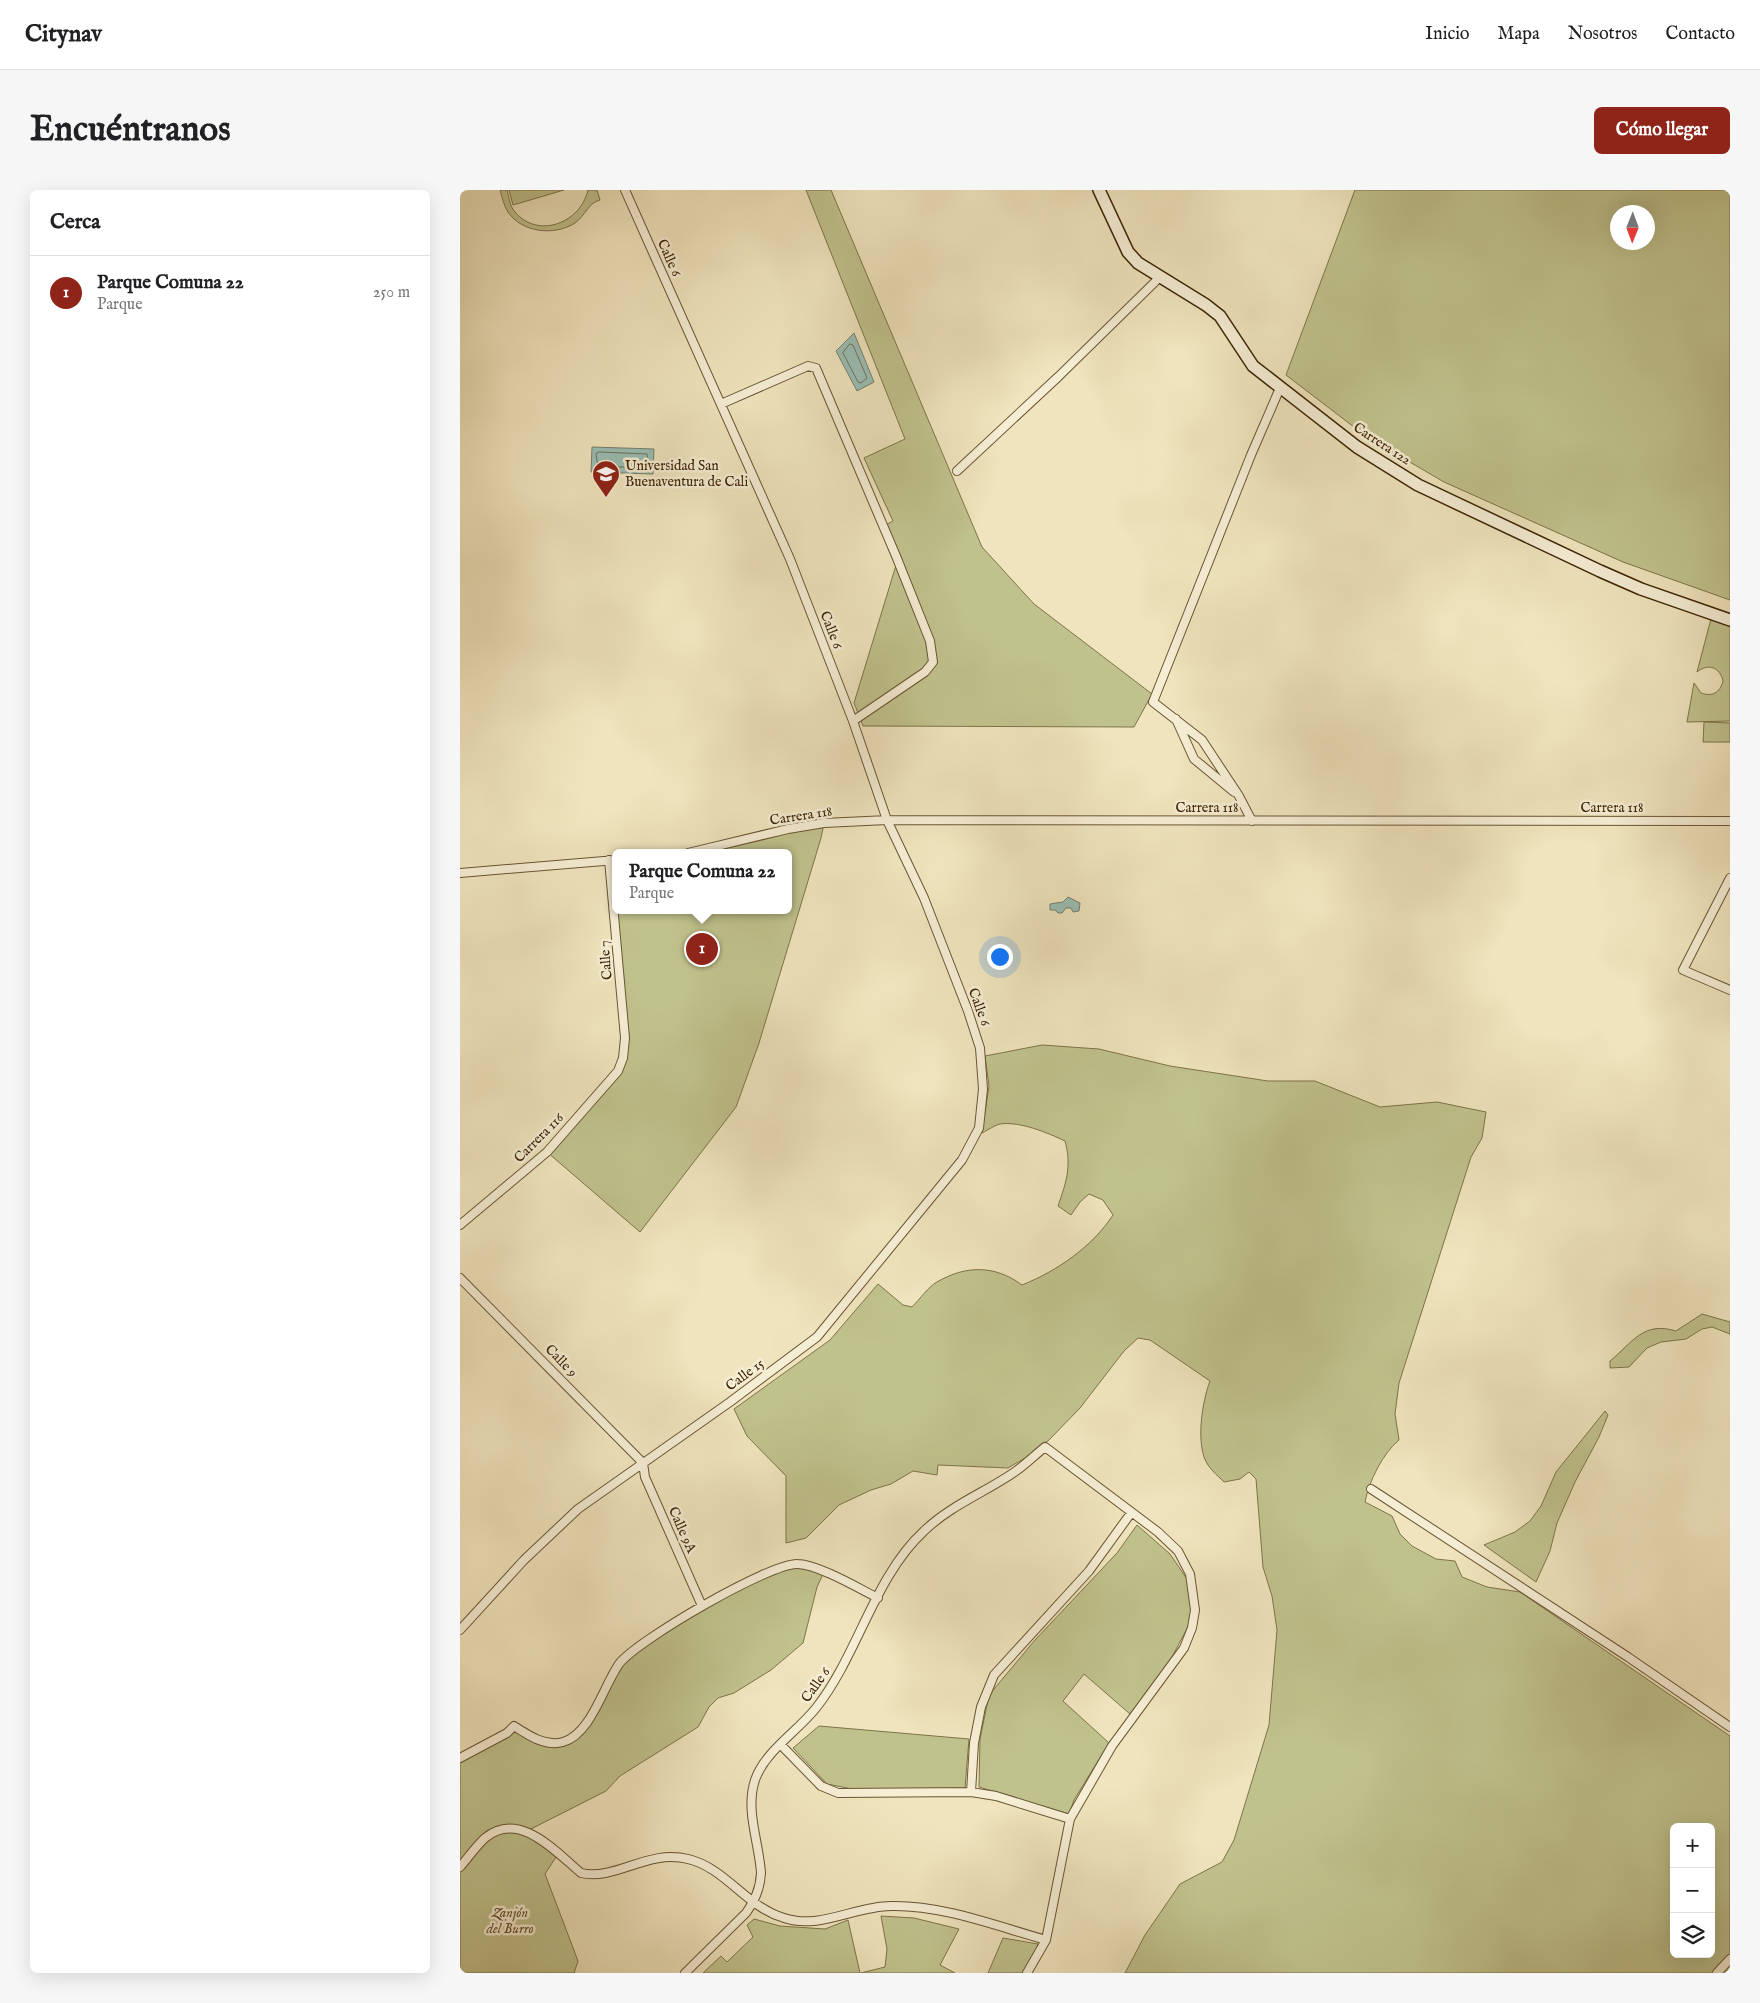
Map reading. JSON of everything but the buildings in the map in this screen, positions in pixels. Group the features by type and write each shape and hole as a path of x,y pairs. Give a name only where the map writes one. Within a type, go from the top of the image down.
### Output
{"street":[{"name":"Calle 6","path":"625,190 790,559 853,721 887,820 924,898 968,1011 980,1048 983,1089"},
{"name":"Carrera 122","path":"1098,190 1128,252 1138,263 1206,305 1220,316 1253,366 1357,447 1418,485 1600,571 1641,589 1730,620"},
{"path":"957,471 1058,377 1160,277"},
{"path":"720,404 808,366 816,368 896,556 930,641 933,662 925,672 853,721"},
{"path":"1252,821 1239,796 1202,740 1175,717 1153,702 1251,455 1280,388"},
{"path":"1175,717 1194,759 1239,796"},
{"name":"Carrera 118","path":"705,849 806,826 887,820 1730,821"},
{"path":"460,873 612,860"},
{"path":"1730,878 1683,970 1730,990"},
{"name":"Calle 7","path":"616,914 625,1038 623,1058"},
{"name":"Carrera 116","path":"460,1224 547,1152 618,1071 623,1058"},
{"name":"Calle 15","path":"460,1630 524,1560 578,1509 817,1337 962,1160 979,1128 983,1089"},
{"name":"Calle 9","path":"460,1278 643,1463"},
{"name":"Calle 6","path":"686,1973 746,1913 753,1903 760,1885 761,1873 750,1803 760,1769 816,1708 841,1671 896,1562 924,1531 965,1500 1016,1471 1045,1446 1131,1513"},
{"name":"Calle 9A","path":"643,1463 645,1477 702,1606"},
{"path":"1371,1489 1628,1657 1730,1727"},
{"path":"971,1792 974,1743 981,1707 994,1675 1089,1571 1131,1513 1158,1532 1178,1552 1190,1574 1195,1610 1192,1628 1184,1648 1112,1746 1070,1819 1046,1940 1028,1973"},
{"path":"460,1758 507,1733 514,1726 543,1743 563,1742 582,1730 619,1664 631,1652 702,1606 782,1565 798,1564 811,1566 878,1598"},
{"path":"781,1745 821,1786 838,1793 971,1792 996,1796 1070,1819"},
{"path":"460,1867 486,1837 498,1831 515,1829 536,1836 581,1873 596,1875 648,1859 688,1859 720,1875 753,1903 784,1919 814,1922 871,1907 910,1906 962,1916 1046,1940"},
{"path":"1717,1973 1730,1959"}],"green space":[{"path":"500,190 507,190 515,212 525,220 536,225 558,224 568,218 577,211 584,201 588,190 597,190 600,200 592,204 575,223 567,227 549,231 539,230 530,228 514,219 507,210"},
{"path":"509,190 564,190 513,205"},
{"path":"806,190 831,190 982,547 1034,604 1152,694 1134,727 863,726 854,703 897,562 882,527 893,521 864,458 905,439"},
{"path":"1355,190 1730,190 1730,600 1623,562 1444,482 1367,437 1286,375"},
{"path":"1712,615 1730,620 1730,721 1687,722 1694,683 1701,693 1712,694 1718,691 1723,681 1719,672 1713,668 1701,669 1697,672"},
{"path":"1704,722 1730,723 1730,742 1703,742"},
{"path":"824,823 759,1043 736,1107 640,1232 547,1152 618,1071 623,1058 613,914 792,914 792,849 706,849"},
{"path":"609,860 612,860 612,902"},
{"path":"1042,1045 1099,1049 1170,1066 1268,1081 1315,1081 1380,1107 1437,1102 1486,1112 1482,1138 1471,1157 1399,1383 1395,1414 1399,1440 1388,1452 1378,1468 1365,1502 1392,1516 1400,1534 1412,1546 1436,1559 1455,1561 1462,1577 1487,1587 1520,1592 1730,1736 1730,1973 1125,1973 1145,1935 1180,1884 1222,1862 1234,1840 1269,1725 1277,1630 1272,1596 1263,1567 1256,1479 1249,1472 1240,1479 1224,1482 1210,1467 1204,1457 1201,1424 1204,1400 1210,1381 1150,1340 1138,1338 1124,1351 1080,1408 1049,1440 1008,1468 938,1465 937,1475 913,1471 891,1484 871,1490 839,1505 806,1538 786,1543 786,1476 747,1436 734,1409 830,1340 878,1284 903,1305 912,1307 934,1284 959,1272 970,1270 991,1271 1012,1278 1022,1285 1048,1273 1073,1257 1104,1227 1113,1215 1103,1200 1089,1194 1080,1202 1071,1215 1058,1206 1066,1182 1068,1166 1065,1141 1042,1131 1016,1124 1000,1124 982,1133 989,1086 985,1056"},
{"path":"1702,1314 1730,1322 1730,1334 1712,1327 1702,1329 1686,1339 1661,1342 1647,1348 1629,1367 1610,1368 1610,1361 1639,1335 1655,1329 1676,1331"},
{"path":"1605,1411 1608,1415 1557,1523 1550,1551 1536,1582 1484,1545 1515,1532 1530,1521 1541,1506 1556,1472"},
{"path":"1137,1525 1170,1554 1187,1579 1191,1603 1191,1621 1165,1670 1130,1714 1084,1674 1063,1701 1109,1743 1074,1800 1069,1814 979,1787 980,1739 989,1695 1035,1640 1117,1553"},
{"name":"Zanjón del Burro","path":"798,1564 824,1572 817,1587 803,1643 771,1670 734,1693 718,1698 709,1707 698,1727 620,1776 606,1791 527,1831 558,1854 545,1874 578,1961 574,1973 460,1973 460,1758 514,1726 543,1743 563,1742 582,1730 619,1664 702,1606 782,1565"},
{"path":"819,1726 969,1739 965,1788 857,1790 827,1784 793,1748"},
{"path":"881,1916 914,1918 959,1929 940,1965 955,1973 861,1973 885,1967 887,1949"},
{"path":"754,1919 780,1926 825,1929 848,1920 860,1973 703,1973 721,1956 727,1962 753,1937 747,1925"},
{"path":"1003,1938 1038,1944 1035,1954 1023,1973 988,1973"}],"water":[{"path":"854,333 874,382 857,391 836,351"},
{"path":"592,447 654,449 653,474 591,472"},
{"path":"1068,897 1080,903 1079,911 1073,912 1071,908 1066,908 1062,913 1058,913 1055,910 1050,910 1050,904 1063,902"}],"place":[{"name":"Universidad San Buenaventura de Cali","path":"606,498"},
{"name":"Parque Comuna 22","path":"702,949"}]}
